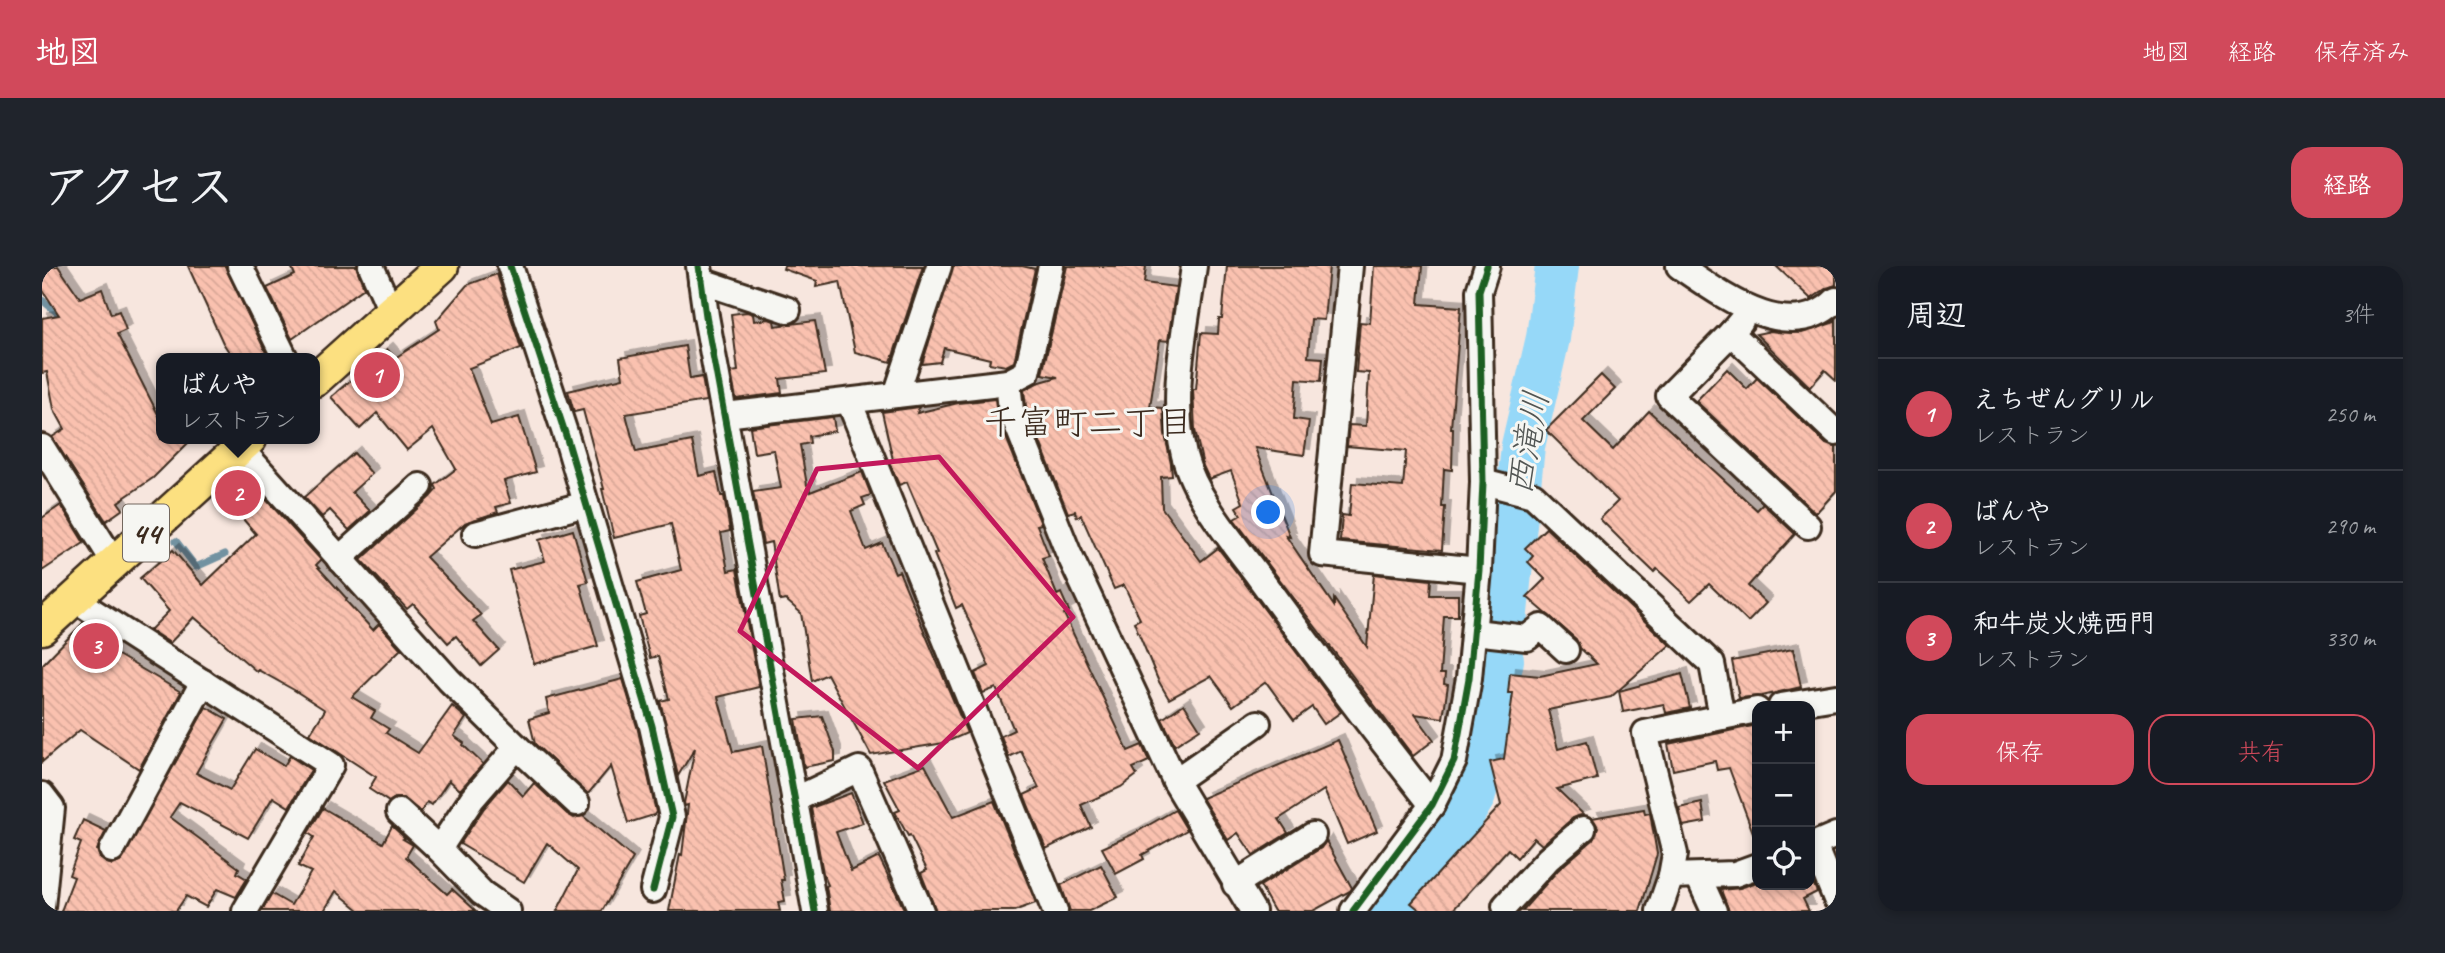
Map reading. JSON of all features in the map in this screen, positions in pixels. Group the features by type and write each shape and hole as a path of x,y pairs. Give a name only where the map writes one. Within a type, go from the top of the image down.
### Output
{"main road":[{"path":"320,375 442,266"},
{"name":"44","path":"42,628 244,444"}],"street":[{"path":"240,266 283,353"},
{"path":"372,266 391,311"},
{"path":"510,266 586,504 652,726 672,817 653,890"},
{"path":"896,396 939,266"},
{"path":"725,415 1008,382 1027,372 1051,266"},
{"path":"1194,266 1177,402 1185,458 1198,489 1322,663 1432,805"},
{"path":"1350,266 1322,554 1479,570"},
{"path":"1353,911 1432,805 1454,761 1469,678 1479,570 1483,482 1479,291 1487,266"},
{"path":"1679,266 1742,307 1789,319 1811,317 1828,308 1836,300"},
{"path":"700,274 788,310"},
{"path":"700,274 814,911"},
{"path":"1751,309 1670,396 1808,526"},
{"path":"1731,333 1836,433"},
{"path":"1008,382 1011,410 1068,552 1175,781 1253,911"},
{"path":"849,401 1055,911"},
{"path":"246,444 339,559 449,680 577,803"},
{"path":"42,447 114,562"},
{"path":"1483,482 1523,493 1712,664 1721,717"},
{"path":"339,559 420,486"},
{"path":"475,534 586,504"},
{"path":"74,599 331,765 245,911"},
{"path":"1474,632 1527,638 1541,626 1566,650"},
{"path":"112,850 202,682"},
{"path":"1808,701 1836,696"},
{"path":"1659,911 1675,854 1645,733 1752,711"},
{"path":"1175,781 1258,723"},
{"path":"439,849 472,799 517,747"},
{"path":"794,800 859,769 921,911"},
{"path":"42,795 52,808 42,906"},
{"path":"399,812 482,893 508,911"},
{"path":"1506,909 1548,859 1583,829"},
{"path":"1235,884 1314,835"},
{"path":"1820,842 1836,899"},
{"path":"1671,876 1735,874 1752,868"},
{"path":"1698,876 1714,911"}],"highlighted area":[{"path":"939,457 1073,617 918,768 740,631 817,469"}],"building":[{"path":"42,266 58,266 80,298 102,289 111,314 119,311 126,330 117,334 156,410 156,444 187,444 153,478 118,502 123,509 106,521 52,437 65,429 54,409 47,372 42,373 42,318 59,315 42,289"},
{"path":"188,266 225,266 266,353 230,353"},
{"path":"291,266 356,266 364,288 292,339 267,288 295,275"},
{"path":"784,266 923,266 891,362 855,352 840,282 816,287 817,281 783,269"},
{"path":"953,266 1022,266 1035,269 1014,362 1006,366 989,363 990,359 944,348 940,362 922,364"},
{"path":"1067,266 1146,266 1144,283 1176,287 1168,341 1160,340 1150,407 1163,408 1171,464 1172,476 1161,477 1162,508 1201,561 1218,548 1247,586 1341,712 1324,724 1312,707 1294,720 1266,682 1233,706 1211,676 1169,699 1158,680 1134,622 1140,619 1124,585 1114,589 1081,515 1077,517 1075,511 1068,513 1026,406 1024,390 1058,377 1042,374"},
{"path":"1227,266 1329,266 1324,320 1311,319 1308,357 1323,358 1321,381 1297,379 1294,419 1309,421 1304,455 1255,448 1290,537 1286,536 1334,606 1334,599 1367,647 1374,574 1431,580 1430,595 1458,595 1458,616 1444,616 1440,674 1445,674 1444,684 1448,685 1443,718 1415,714 1434,740 1413,756 1234,519 1241,515 1236,507 1243,503 1231,471 1209,479 1203,466 1195,430 1193,389 1196,389 1201,333 1218,334"},
{"path":"1374,266 1422,266 1419,304 1461,307 1451,428 1452,470 1444,469 1442,550 1340,541 1342,515 1349,516 1352,483 1403,487 1406,451 1347,446 1349,425 1366,426 1369,373 1356,372 1360,322 1370,323"},
{"path":"1776,266 1836,266 1836,285 1811,299"},
{"path":"497,274 521,348 469,368 491,425 519,417 536,472 504,481 511,503 496,507 498,512 465,523 426,557 481,615 473,621 499,650 481,666 456,636 448,643 413,604 407,609 361,560 430,497 437,489 435,485 456,469 433,429 407,450 377,413 360,429 331,397 387,349 395,358 439,329 436,321 467,285"},
{"path":"731,314 753,314 754,321 769,319 774,321 775,326 815,321 825,374 780,379 782,393 736,399 731,372 738,371"},
{"path":"1836,318 1836,380 1825,370 1810,387 1756,334 1771,331 1802,333 1835,322 1833,320"},
{"path":"685,346 690,379 702,377 706,401 626,414 636,452 692,441 699,476 716,472 721,496 724,496 730,531 721,533 728,571 737,569 759,687 718,697 733,752 762,746 784,880 781,880 785,901 778,902 780,911 669,911 680,854 682,855 688,805 685,806 684,803 695,748 678,776 660,701 669,699 658,656 650,658 639,616 646,614 637,582 681,570 671,524 614,538 583,410 574,412 568,391 623,378 620,358"},
{"path":"1727,369 1747,389 1757,378 1826,444 1836,447 1836,491 1816,513 1696,401"},
{"path":"1601,375 1615,389 1583,421 1613,450 1649,411 1757,510 1763,504 1795,534 1748,586 1766,603 1748,622 1709,584 1691,601 1657,569 1654,572 1600,519 1618,501 1546,430"},
{"path":"995,399 997,415 1041,524 1037,525 1049,556 1042,558 1057,595 1061,593 1069,611 1064,614 1128,751 1142,745 1149,761 1133,768 1137,775 1121,787 1081,805 1091,827 1046,849 1024,795 1039,788 1021,751 1009,757 1001,736 1014,730 996,688 983,693 975,673 989,666 962,605 956,608 934,554 937,553 907,482 899,485 889,462 893,460 882,412 919,407 917,413 958,403"},
{"path":"833,417 835,431 809,436 810,443 800,445 807,485 810,492 862,472 871,495 862,498 865,505 851,511 866,550 882,543 895,573 899,571 967,733 944,743 871,755 827,674 812,681 801,613 786,600 780,601 771,542 763,544 753,492 781,488 774,450 754,453 750,427"},
{"path":"354,453 372,474 352,492 370,511 349,530 330,510 322,517 304,497"},
{"path":"252,484 321,560 316,565 346,601 373,630 379,624 401,649 352,697 375,711 371,718 389,729 386,733 418,753 452,706 466,718 454,736 483,764 460,790 449,780 432,805 427,802 421,812 403,798 395,798 389,802 369,789 376,777 310,734 325,710 294,690 258,670 257,672 194,617 170,643 150,630 169,611 140,578 173,550 203,585 256,534 229,503"},
{"path":"61,505 84,543 42,571 42,518"},
{"path":"1546,528 1670,645 1611,697 1548,710 1558,749 1587,741 1597,779 1557,789 1584,815 1573,818 1542,845 1534,838 1517,858 1508,849 1452,911 1421,911 1411,903 1501,805 1490,762 1504,759 1513,693 1508,693 1510,673 1540,676 1597,664 1580,648 1576,639 1527,597 1545,579 1528,562 1533,556 1525,548"},
{"path":"573,530 588,582 580,584 598,646 534,664 509,570 545,561 539,540"},
{"path":"83,623 113,652 181,692 139,769 80,730 42,762 42,665"},
{"path":"1793,649 1801,687 1739,698 1732,661"},
{"path":"1682,674 1690,708 1666,713 1664,704 1623,712 1619,691"},
{"path":"623,679 638,730 656,812 628,823 611,766 588,794 535,744 529,719 549,713 546,699"},
{"path":"1184,704 1200,729 1175,745 1162,719"},
{"path":"206,707 227,719 196,773 230,790 255,749 284,766 290,756 311,770 289,807 273,797 248,838 180,802 170,817 239,868 237,873 247,879 236,897 217,889 206,907 186,896 176,911 61,911 74,877 69,875 81,843 74,840 83,820 106,831 97,850 100,858 112,865 120,862"},
{"path":"822,716 835,752 835,761 804,767 796,719"},
{"path":"1752,726 1752,830 1729,768 1717,770 1715,761 1673,770 1668,744"},
{"path":"1338,740 1377,831 1347,844 1324,790 1279,819 1288,833 1253,855 1238,833 1228,840 1202,798"},
{"path":"925,765 953,817 994,801 1036,903 1014,911 936,911 921,873 927,870 895,812 900,810 884,780"},
{"path":"508,780 523,796 534,783 567,814 574,818 583,816 633,858 602,911 557,911 578,870 547,843 524,882 460,844 484,808"},
{"path":"851,793 863,823 836,832 851,871 879,857 905,911 830,911 828,885 823,873 811,808"},
{"path":"1702,803 1705,822 1683,826 1679,808"},
{"path":"323,808 383,843 392,826 405,838 403,839 413,845 406,857 447,894 452,889 476,911 360,911 336,891 324,911 262,911 272,894 291,905 311,872 298,866 314,837 308,833"},
{"path":"1644,809 1645,814 1650,813 1657,854 1640,911 1522,911 1558,870 1593,840 1598,827 1592,818"},
{"path":"1175,810 1187,830 1142,855 1144,859 1116,874 1102,848"},
{"path":"1326,841 1352,888 1350,891 1313,911 1274,911 1260,886 1321,848"},
{"path":"1101,865 1118,897 1089,911 1070,911 1061,885"},
{"path":"1752,884 1752,890 1815,890 1815,887 1817,892 1803,899 1809,911 1729,911 1721,890"}],"waterway":[{"name":"西滝川","path":"1505,622 1523,446 1548,338 1557,266"},
{"path":"42,300 60,315 63,321"},
{"path":"176,541 196,567 225,554"},
{"name":"西滝川","path":"1386,911 1458,822 1474,795 1502,660"}],"cycle path":[{"path":"510,266 567,439 652,726 672,817 653,890"},
{"path":"699,266 815,911"},
{"path":"1353,911 1432,805 1454,761 1469,678 1479,570 1483,482 1479,291 1487,266"}],"place":[{"name":"えちぜんグリル","path":"377,375"},
{"name":"ばんや","path":"238,493"},
{"name":"和牛炭火焼西門","path":"96,646"}],"district":[{"name":"千富町二丁目","path":"1088,422"}]}
